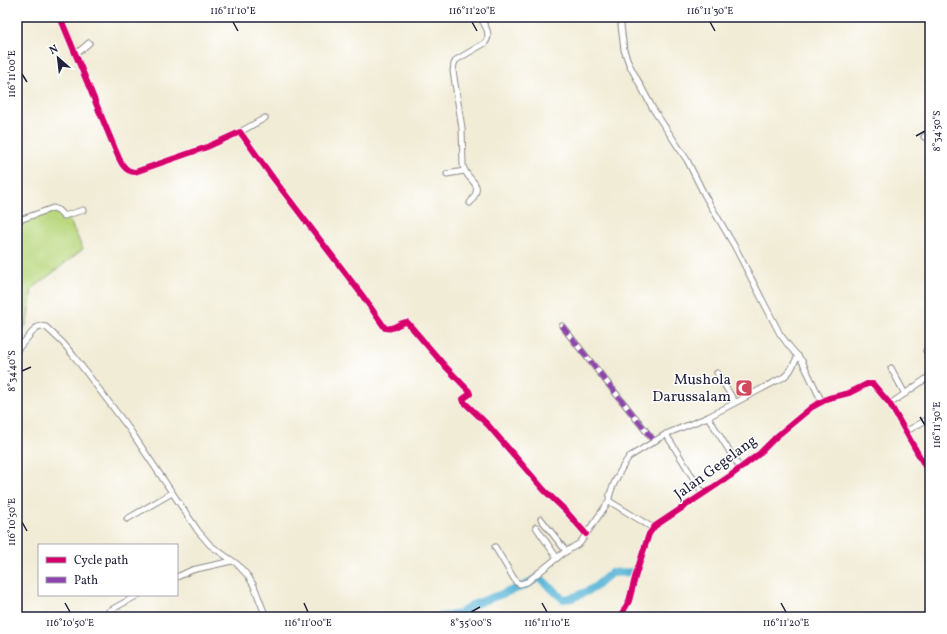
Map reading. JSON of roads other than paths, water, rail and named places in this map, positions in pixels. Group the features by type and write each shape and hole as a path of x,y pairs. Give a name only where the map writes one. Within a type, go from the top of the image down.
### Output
{"street":[{"path":"60,17 114,149 123,166 130,172 135,172 207,147 240,132 265,118"},
{"path":"470,203 476,195 477,189 464,171 462,159 462,128 453,71 454,64 460,57 485,43 488,39 488,33 480,17"},
{"path":"620,17 624,50 629,64 640,85 653,109 687,160 705,196 735,247 780,334 798,356 822,402"},
{"path":"76,54 89,43"},
{"path":"240,132 385,328 390,329 402,322 407,322 470,393 463,399 464,402 488,425 544,490 565,510 586,534"},
{"path":"924,137 930,132"},
{"path":"447,174 464,171"},
{"path":"17,221 53,208 58,210 64,216 83,210"},
{"path":"17,350 36,328 43,326 50,331 73,355 130,430 205,540 232,561 248,576 254,586 266,617"},
{"path":"562,326 654,441"},
{"path":"926,351 930,356"},
{"path":"496,547 516,582 520,584 527,582 566,551 580,543 609,500 609,496 627,460 632,455 666,434 708,417 787,375 798,356"},
{"path":"891,368 905,394"},
{"path":"717,373 735,402"},
{"path":"930,376 890,404 930,475"},
{"name":"Jalan Gegelang","path":"620,617 629,601 638,565 653,528 657,523 703,494 740,468 759,454 777,436 805,413 829,398 849,393 870,383 876,386 890,404"},
{"path":"708,417 740,468"},
{"path":"905,432 930,418"},
{"path":"666,434 703,494"},
{"path":"127,519 172,493"},
{"path":"609,500 653,528"},
{"path":"541,519 566,551"},
{"path":"536,527 558,558"},
{"path":"178,576 192,570 232,561"},
{"path":"109,611 136,596"}],"waterway":[{"path":"440,617 460,614 472,605 524,586 539,577 563,599 572,598 588,591 611,573 633,572"}],"place":[{"name":"Mushola Darussalam","path":"744,388"}]}
